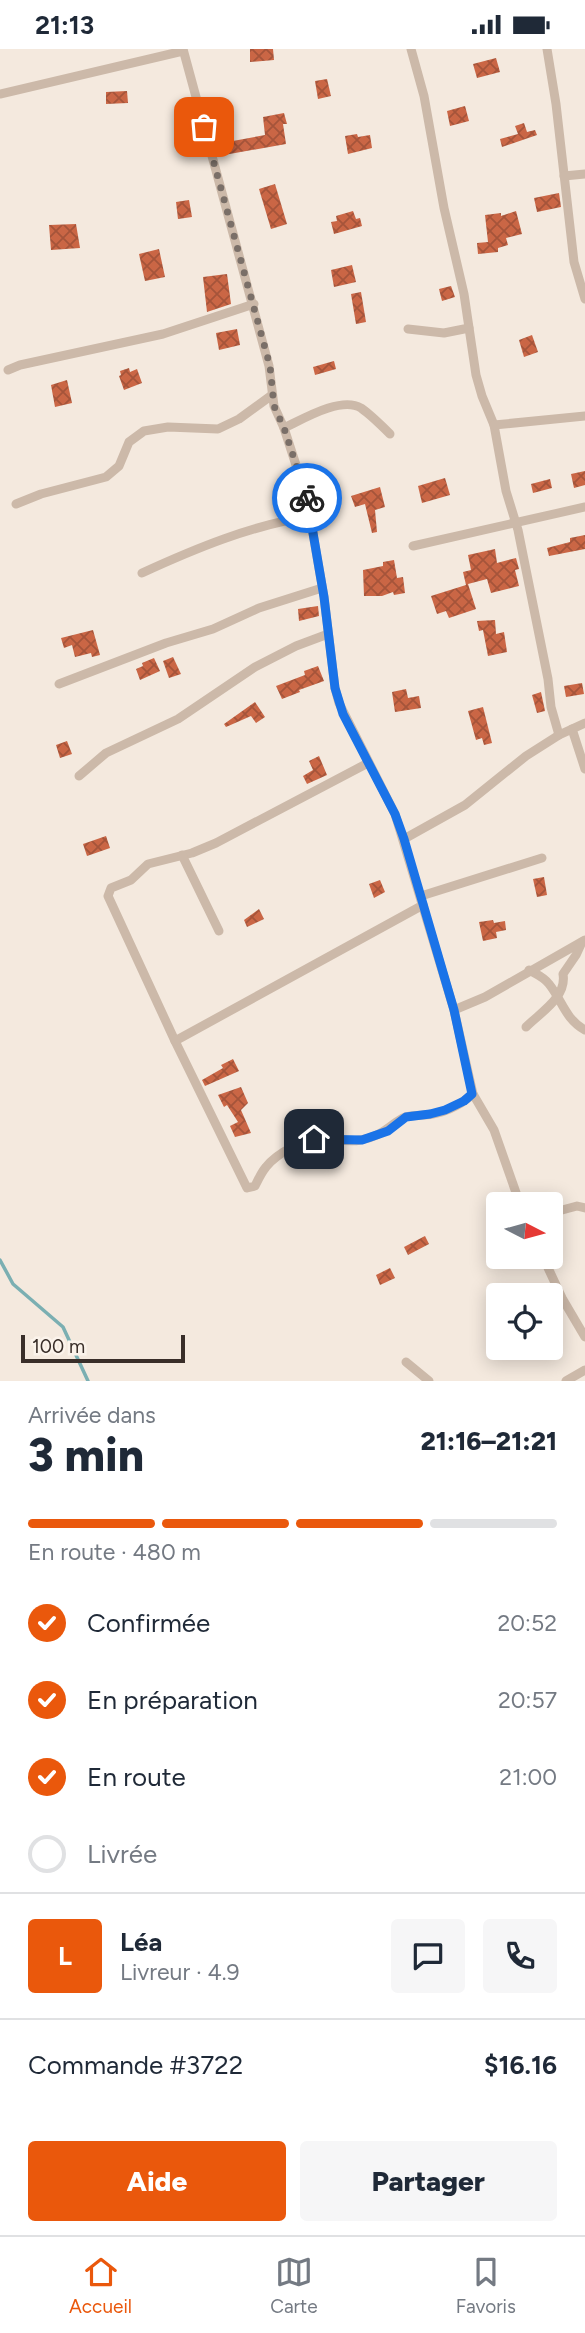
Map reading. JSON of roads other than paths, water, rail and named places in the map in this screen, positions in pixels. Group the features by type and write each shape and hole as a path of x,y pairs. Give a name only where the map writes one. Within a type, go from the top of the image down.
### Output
{"street":[{"path":"411,49 424,96 444,208 464,294 476,375 495,425 506,491 516,521 551,706 559,735"},
{"path":"547,49 574,262 585,299"},
{"path":"0,94 183,50 270,366 275,411 284,428 307,499 339,703 395,814 454,1010 472,1094 494,1130 516,1192"},
{"path":"564,177 585,174"},
{"path":"8,370 20,365 163,334 254,304"},
{"path":"408,329 444,333 469,328"},
{"path":"16,504 41,494 106,477 119,466 128,442 144,431 168,427 218,429 239,419 272,395"},
{"path":"284,428 325,409 345,404 362,409 390,433"},
{"path":"495,425 585,416"},
{"path":"413,545 585,507"},
{"path":"142,573 257,529 310,517"},
{"path":"59,684 166,643 212,629 259,608 322,588"},
{"path":"79,776 106,753 178,719 255,667 296,646 328,634"},
{"path":"404,839 465,805 526,756 559,735 585,723"},
{"path":"572,729 585,769"},
{"path":"368,763 216,843 144,866 131,880 111,888 108,896 247,1188 256,1186 267,1165 274,1159 303,1143 322,1138 362,1140 388,1131 406,1117 445,1110 472,1094"},
{"path":"182,855 219,932"},
{"path":"175,1041 422,901 542,858"},
{"path":"454,1010 485,997 583,941"},
{"path":"526,1027 563,988 563,974 583,941"},
{"path":"529,970 544,978 565,1013 585,1030"},
{"path":"564,1209 576,1206 585,1208"},
{"path":"549,1269 562,1299 585,1337"},
{"path":"406,1362 429,1381"},
{"path":"565,1381 585,1370"}],"waterway":[{"path":"0,1260 13,1284 63,1327 88,1381"}]}
